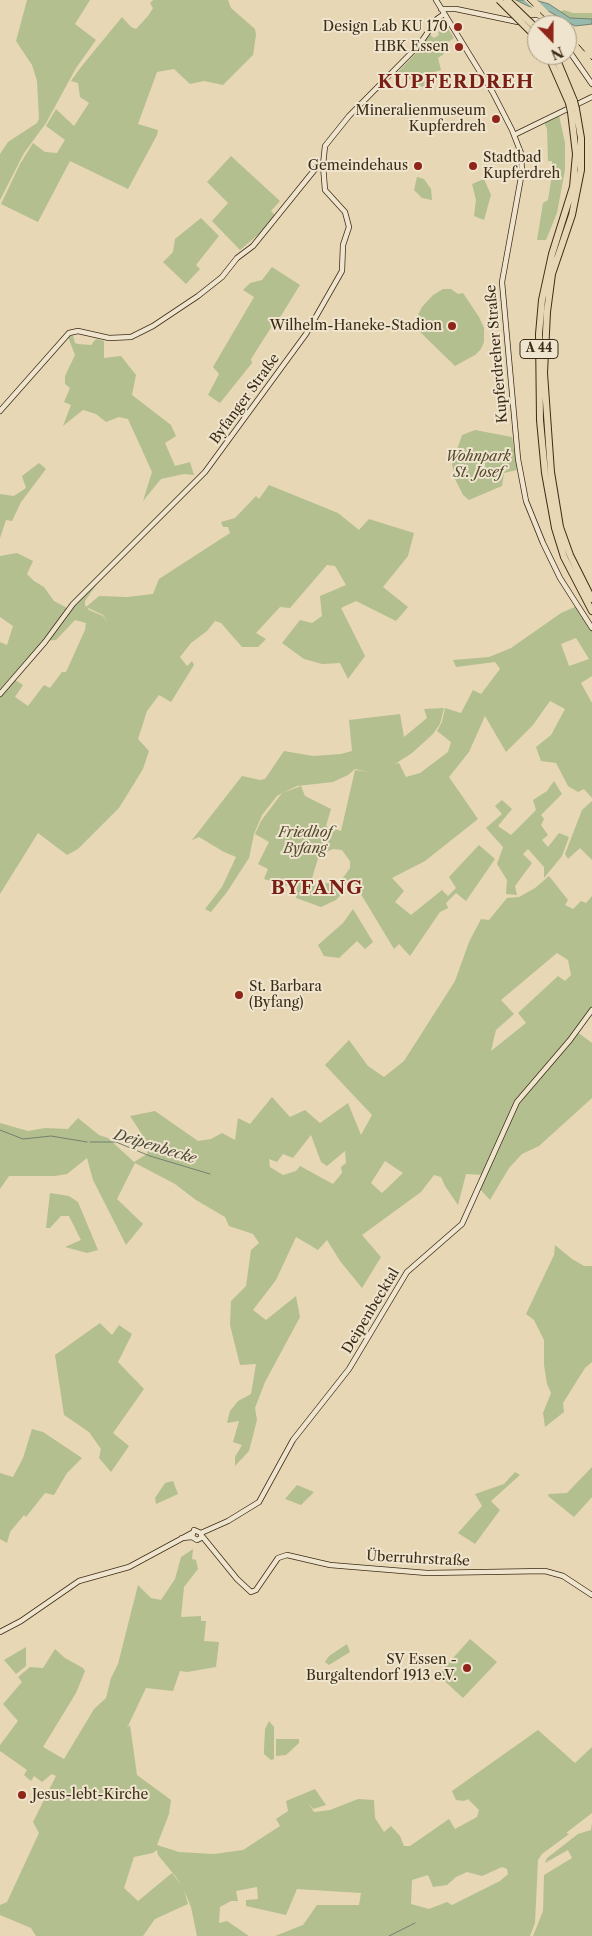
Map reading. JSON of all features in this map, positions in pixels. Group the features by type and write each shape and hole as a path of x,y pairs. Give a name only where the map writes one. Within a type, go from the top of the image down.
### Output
{"highway":[{"path":"499,0 527,29"},
{"path":"507,0 527,19"},
{"name":"A 44","path":"555,65 562,75"},
{"name":"A 44","path":"558,65 574,110 581,138 581,170 572,215 552,274 547,305 544,373 551,472 560,527 570,555 592,599"},
{"name":"A 44","path":"574,110 576,154 573,187 552,254 542,300 539,334 540,420 545,473 555,528 564,557 592,611"}],"street":[{"name":"Kupferdreher Straße","path":"436,0 493,94 514,135 523,164 502,282 516,450 526,501 558,574 592,628"},
{"path":"443,11 451,9 512,20 527,20"},
{"name":"Byfanger Straße","path":"0,694 45,642 73,604 205,472 318,316 342,271 343,245 349,227 345,212 325,190 324,148 329,140 419,45 443,11"},
{"path":"577,62 592,84"},
{"path":"514,135 592,97"},
{"path":"0,411 69,333 86,332 113,338 131,337 141,333 185,306 212,285 247,247 255,243 316,168 323,165"},
{"name":"Deipenbecktal","path":"0,1632 21,1621 79,1581 128,1567 180,1538 192,1535 196,1530 201,1536 259,1502 289,1446 349,1369 407,1272 462,1224 517,1102 570,1040 592,1010"},
{"path":"192,1535 201,1536"},
{"name":"Überruhrstraße","path":"201,1536 250,1592 255,1591 278,1558 286,1555 330,1564 421,1573 458,1574 517,1570 544,1571 563,1576 592,1595"}],"green space":[{"path":"27,0 90,0 75,24 96,40 76,68 46,123 24,153 0,200 0,154 8,142 37,123 39,119 37,81 32,65 16,41"},
{"path":"153,0 228,0 231,8 255,29 253,55 223,85 204,81 190,84 174,69 157,72 138,124 158,130 157,135 128,189 70,161 38,222 1,204 20,164 33,143 45,152 57,153 65,140 46,126 56,109 74,126 89,103 80,97 78,83 71,81 81,67 122,17 131,27 136,29 153,8 150,3"},
{"path":"564,10 573,13 592,13 592,19 577,18 577,15 565,15 560,12"},
{"path":"447,27 454,38 441,47 444,54 438,58 441,70 434,72 424,88 398,72 417,52 429,34 434,38 439,35 438,32"},
{"path":"559,115 565,143 565,170 557,213 546,240 537,240 543,203 548,200 552,175 552,161 548,161 547,129 544,122"},
{"path":"231,156 280,201 271,211 275,215 259,234 240,250 212,221 228,203 207,182"},
{"path":"417,177 424,179 431,189 432,200 422,198 414,190"},
{"path":"484,179 491,195 484,220 474,216 476,200 472,184"},
{"path":"201,218 219,236 196,265 200,269 186,284 163,262 173,252 175,239"},
{"path":"272,267 300,285 274,327 272,326 251,359 252,363 220,403 208,395 219,374 213,367 254,297 243,290 250,283 262,280"},
{"name":"Wilhelm-Haneke-Stadion","path":"443,289 451,289 458,294 463,293 484,328 484,342 481,349 475,355 455,366 418,330 421,328 418,315 422,307 433,295"},
{"path":"73,335 75,343 78,344 91,345 96,339 104,341 104,358 121,356 136,375 132,395 171,425 176,436 165,443 175,466 190,462 194,475 184,474 161,479 143,501 152,472 128,419 119,417 106,422 96,414 83,410 63,426 71,405 64,402 70,388 65,384 65,376 75,355 68,337"},
{"name":"Wohnpark St. Josef","path":"475,430 512,437 517,470 504,473 502,486 469,500 463,495 455,479 452,464 462,435"},
{"path":"39,463 46,469 21,502 12,521 6,520 0,538 0,494 14,496 26,488 22,476"},
{"path":"269,485 338,513 359,530 369,519 414,533 408,556 383,587 408,607 396,621 356,601 341,608 365,656 348,679 340,663 322,664 304,659 282,643 300,620 312,623 322,616 320,596 346,585 335,566 327,565 290,608 280,607 256,633 266,639 258,647 242,647 221,623 215,621 207,631 191,643 180,657 187,666 192,661 194,665 171,702 159,695 147,711 138,739 149,751 143,769 119,808 78,849 67,855 38,833 0,894 0,642 7,645 13,626 0,617 0,556 17,553 33,561 27,574 44,587 54,601 69,609 99,581 85,601 86,607 99,596 127,597 153,594 159,579 230,533 228,527 223,527 221,522 235,518 256,496 259,499","holes":["87,607 103,615 109,624 103,616 89,610","75,620 86,623 85,630 66,672 62,672 50,688 44,685 28,706 15,697 23,685 14,679 46,641 56,640"]},
{"name":"Friedhof Byfang","path":"577,606 592,630 592,676 581,683 592,703 592,798 584,789 578,792 568,786 556,763 541,761 536,747 551,735 565,709 550,701 533,725 506,752 485,716 469,752 449,777 478,819 425,861 392,878 404,891 395,902 411,915 442,890 448,896 456,888 449,877 479,845 495,859 466,901 456,893 446,903 448,908 440,912 410,956 399,944 394,949 353,881 336,900 321,907 296,898 297,889 264,879 268,869 258,864 269,842 255,834 261,821 282,793 277,796 262,815 254,834 249,858 227,892 211,912 205,909 222,887 236,857 199,837 192,840 242,776 260,780 265,779 284,751 313,756 341,754 352,751 349,720 400,714 404,737 427,718 424,709 444,708 440,724 433,734 412,753 395,764 399,763 406,777 420,773 448,752 451,742 437,731 442,722 445,708 461,713 473,690 481,694 500,669 495,662 456,667 453,660 489,657 511,648 561,613","holes":["576,638 589,659 569,666 561,644","355,769 368,772 355,770 341,831 326,826 331,809 305,796 301,786 282,793 297,786 333,782 348,775","333,849 342,850 350,861 350,868 340,882 310,885 319,855"]},
{"path":"554,781 562,794 541,815 544,819 541,825 548,835 542,840 548,847 559,833 569,837 562,856 544,878 544,867 528,849 523,854 532,863 515,886 517,895 506,894 507,880 497,864 503,847 486,828 502,814 495,806 502,800 512,809 498,826 511,835 536,810 533,800 547,791"},
{"path":"592,801 592,860 580,848 568,859 565,854 582,810"},
{"path":"549,876 568,900 565,905 573,909 581,901 586,903 592,896 592,1010 576,1031 592,1043 592,1098 539,1146 522,1154 509,1168 490,1200 479,1188 520,1097 483,1175 466,1174 458,1205 441,1177 434,1175 421,1192 362,1235 381,1257 362,1288 340,1261 327,1240 318,1250 296,1237 276,1280 253,1310 266,1320 296,1296 300,1317 265,1382 255,1408 257,1420 249,1451 235,1466 235,1457 242,1445 233,1442 239,1421 227,1423 230,1411 238,1401 251,1394 256,1364 240,1365 230,1325 231,1301 246,1286 251,1250 259,1243 253,1234 229,1226 225,1217 196,1200 175,1184 135,1163 117,1199 143,1224 126,1245 93,1180 87,1158 67,1174 55,1176 9,1176 0,1189 0,1123 28,1131 45,1128 68,1129 78,1118 99,1135 108,1138 134,1162 147,1154 149,1145 130,1116 155,1111 198,1141 211,1139 222,1133 235,1140 238,1118 250,1124 272,1097 290,1117 305,1110 320,1123 348,1103 361,1135 372,1115 325,1065 349,1040 368,1066 384,1077 404,1061 455,981 469,942 481,919 489,920 507,898 519,897 535,888","holes":["557,953 568,960 571,975 565,981 558,976 518,1013 526,1023 491,1051 496,1030 514,1014 501,1000","311,1135 321,1162 327,1166 345,1151 346,1163 341,1167 342,1173 333,1184 300,1166 296,1171 283,1175 270,1167 269,1159 277,1162 283,1154 293,1158","385,1161 403,1173 382,1193 371,1183"]},
{"path":"353,909 373,942 365,949 357,941 339,958 324,956 318,945 343,923"},
{"path":"50,1193 69,1196 78,1202 98,1250 87,1253 65,1247 81,1240 69,1216 61,1216 50,1228 46,1228"},
{"path":"555,1245 584,1266 592,1266 592,1362 585,1368 563,1403 564,1412 545,1427 543,1413 551,1393 547,1384 544,1365 544,1340 534,1320 526,1314 554,1255"},
{"path":"100,1323 112,1335 119,1325 132,1334 118,1362 144,1389 113,1433 129,1446 111,1472 99,1458 101,1449 89,1432 64,1415 55,1355"},
{"path":"32,1429 43,1432 82,1458 67,1473 54,1495 45,1493 26,1517 24,1515 10,1532 7,1543 0,1539 0,1473 13,1477 23,1458"},
{"path":"592,1467 592,1497 574,1517 548,1496 549,1494 567,1493"},
{"path":"515,1472 520,1475 491,1501 500,1510 475,1544 458,1533 482,1506 475,1494 504,1484"},
{"path":"173,1481 178,1494 156,1504 155,1498 165,1483"},
{"path":"297,1485 314,1492 301,1505 285,1499"},
{"path":"193,1549 192,1559 196,1560 198,1569 184,1587 181,1617 201,1616 201,1621 206,1621 204,1641 219,1642 216,1667 187,1672 180,1671 173,1691 146,1688 127,1728 130,1725 137,1775 171,1800 169,1814 157,1845 179,1852 214,1854 243,1850 280,1826 276,1819 288,1811 286,1801 315,1789 326,1805 313,1809 307,1801 314,1812 330,1810 358,1799 374,1800 375,1818 384,1832 391,1826 400,1836 404,1846 410,1846 449,1819 455,1829 477,1817 479,1810 468,1799 464,1801 456,1800 452,1791 538,1730 575,1763 592,1747 592,1813 566,1833 569,1834 542,1854 538,1860 535,1923 530,1936 275,1936 303,1925 317,1905 359,1905 361,1893 297,1889 286,1915 246,1906 246,1900 258,1899 257,1887 236,1891 238,1901 231,1901 220,1907 219,1923 227,1921 249,1936 197,1936 191,1907 184,1890 188,1904 155,1919 143,1936 36,1936 31,1928 0,1915 0,1905 7,1902 39,1833 33,1822 56,1776 52,1774 42,1782 34,1776 31,1781 24,1775 27,1770 0,1751 0,1745 18,1721 3,1704 22,1682 18,1677 30,1667 43,1668 55,1649 65,1658 83,1668 85,1671 76,1693 43,1747 64,1759 94,1709 106,1698 111,1678 118,1664 138,1585 151,1598 161,1600 175,1579 181,1557","holes":["157,1850 158,1855 176,1877 182,1886 172,1873 138,1901 124,1888 134,1857 153,1853","502,1867 507,1869 508,1874 500,1881 452,1905 447,1902 429,1909 411,1904 412,1880 428,1875 433,1887 447,1885 456,1877 467,1872 482,1876"]},
{"name":"SV Essen - Burgaltendorf 1913 e.V.","path":"470,1639 497,1662 463,1698 438,1675"},
{"path":"347,1644 350,1652 329,1665 325,1662 329,1656"},
{"path":"26,1647 26,1666 16,1674 4,1660"},
{"path":"269,1721 274,1727 274,1759 271,1760 264,1754 265,1729"},
{"path":"276,1739 299,1739 299,1743 286,1755 276,1756"},
{"path":"592,1823 592,1936 533,1936 543,1911 544,1875 572,1858 568,1850 545,1863 547,1858 578,1834 591,1830"}],"shaded area":[{"path":"516,0 535,0 549,4 566,15 555,15"},
{"path":"577,18 592,19 592,24 577,26"}],"pier":[{"path":"524,0 537,0 552,15 550,15 536,11"}],"waterway":[{"name":"Deipenbecke","path":"0,1130 23,1139 51,1136 87,1142"},
{"name":"Deipenbecke","path":"90,1142 116,1142 150,1156 210,1174"},
{"path":"389,1936 415,1923"}],"railway":[{"path":"527,0 543,15"},
{"path":"577,43 592,60"}],"place":[{"name":"Design Lab KU 170","path":"458,27"},
{"name":"HBK Essen","path":"459,47"},
{"name":"Mineralienmuseum Kupferdreh","path":"496,119"},
{"name":"Gemeindehaus","path":"418,166"},
{"name":"Stadtbad Kupferdreh","path":"473,166"},
{"name":"Wilhelm-Haneke-Stadion","path":"452,326"},
{"name":"St. Barbara (Byfang)","path":"239,995"},
{"name":"SV Essen - Burgaltendorf 1913 e.V.","path":"467,1668"},
{"name":"Jesus-lebt-Kirche","path":"22,1795"}],"district":[{"name":"KUPFERDREH","path":"456,83"},
{"name":"BYFANG","path":"317,889"}]}
